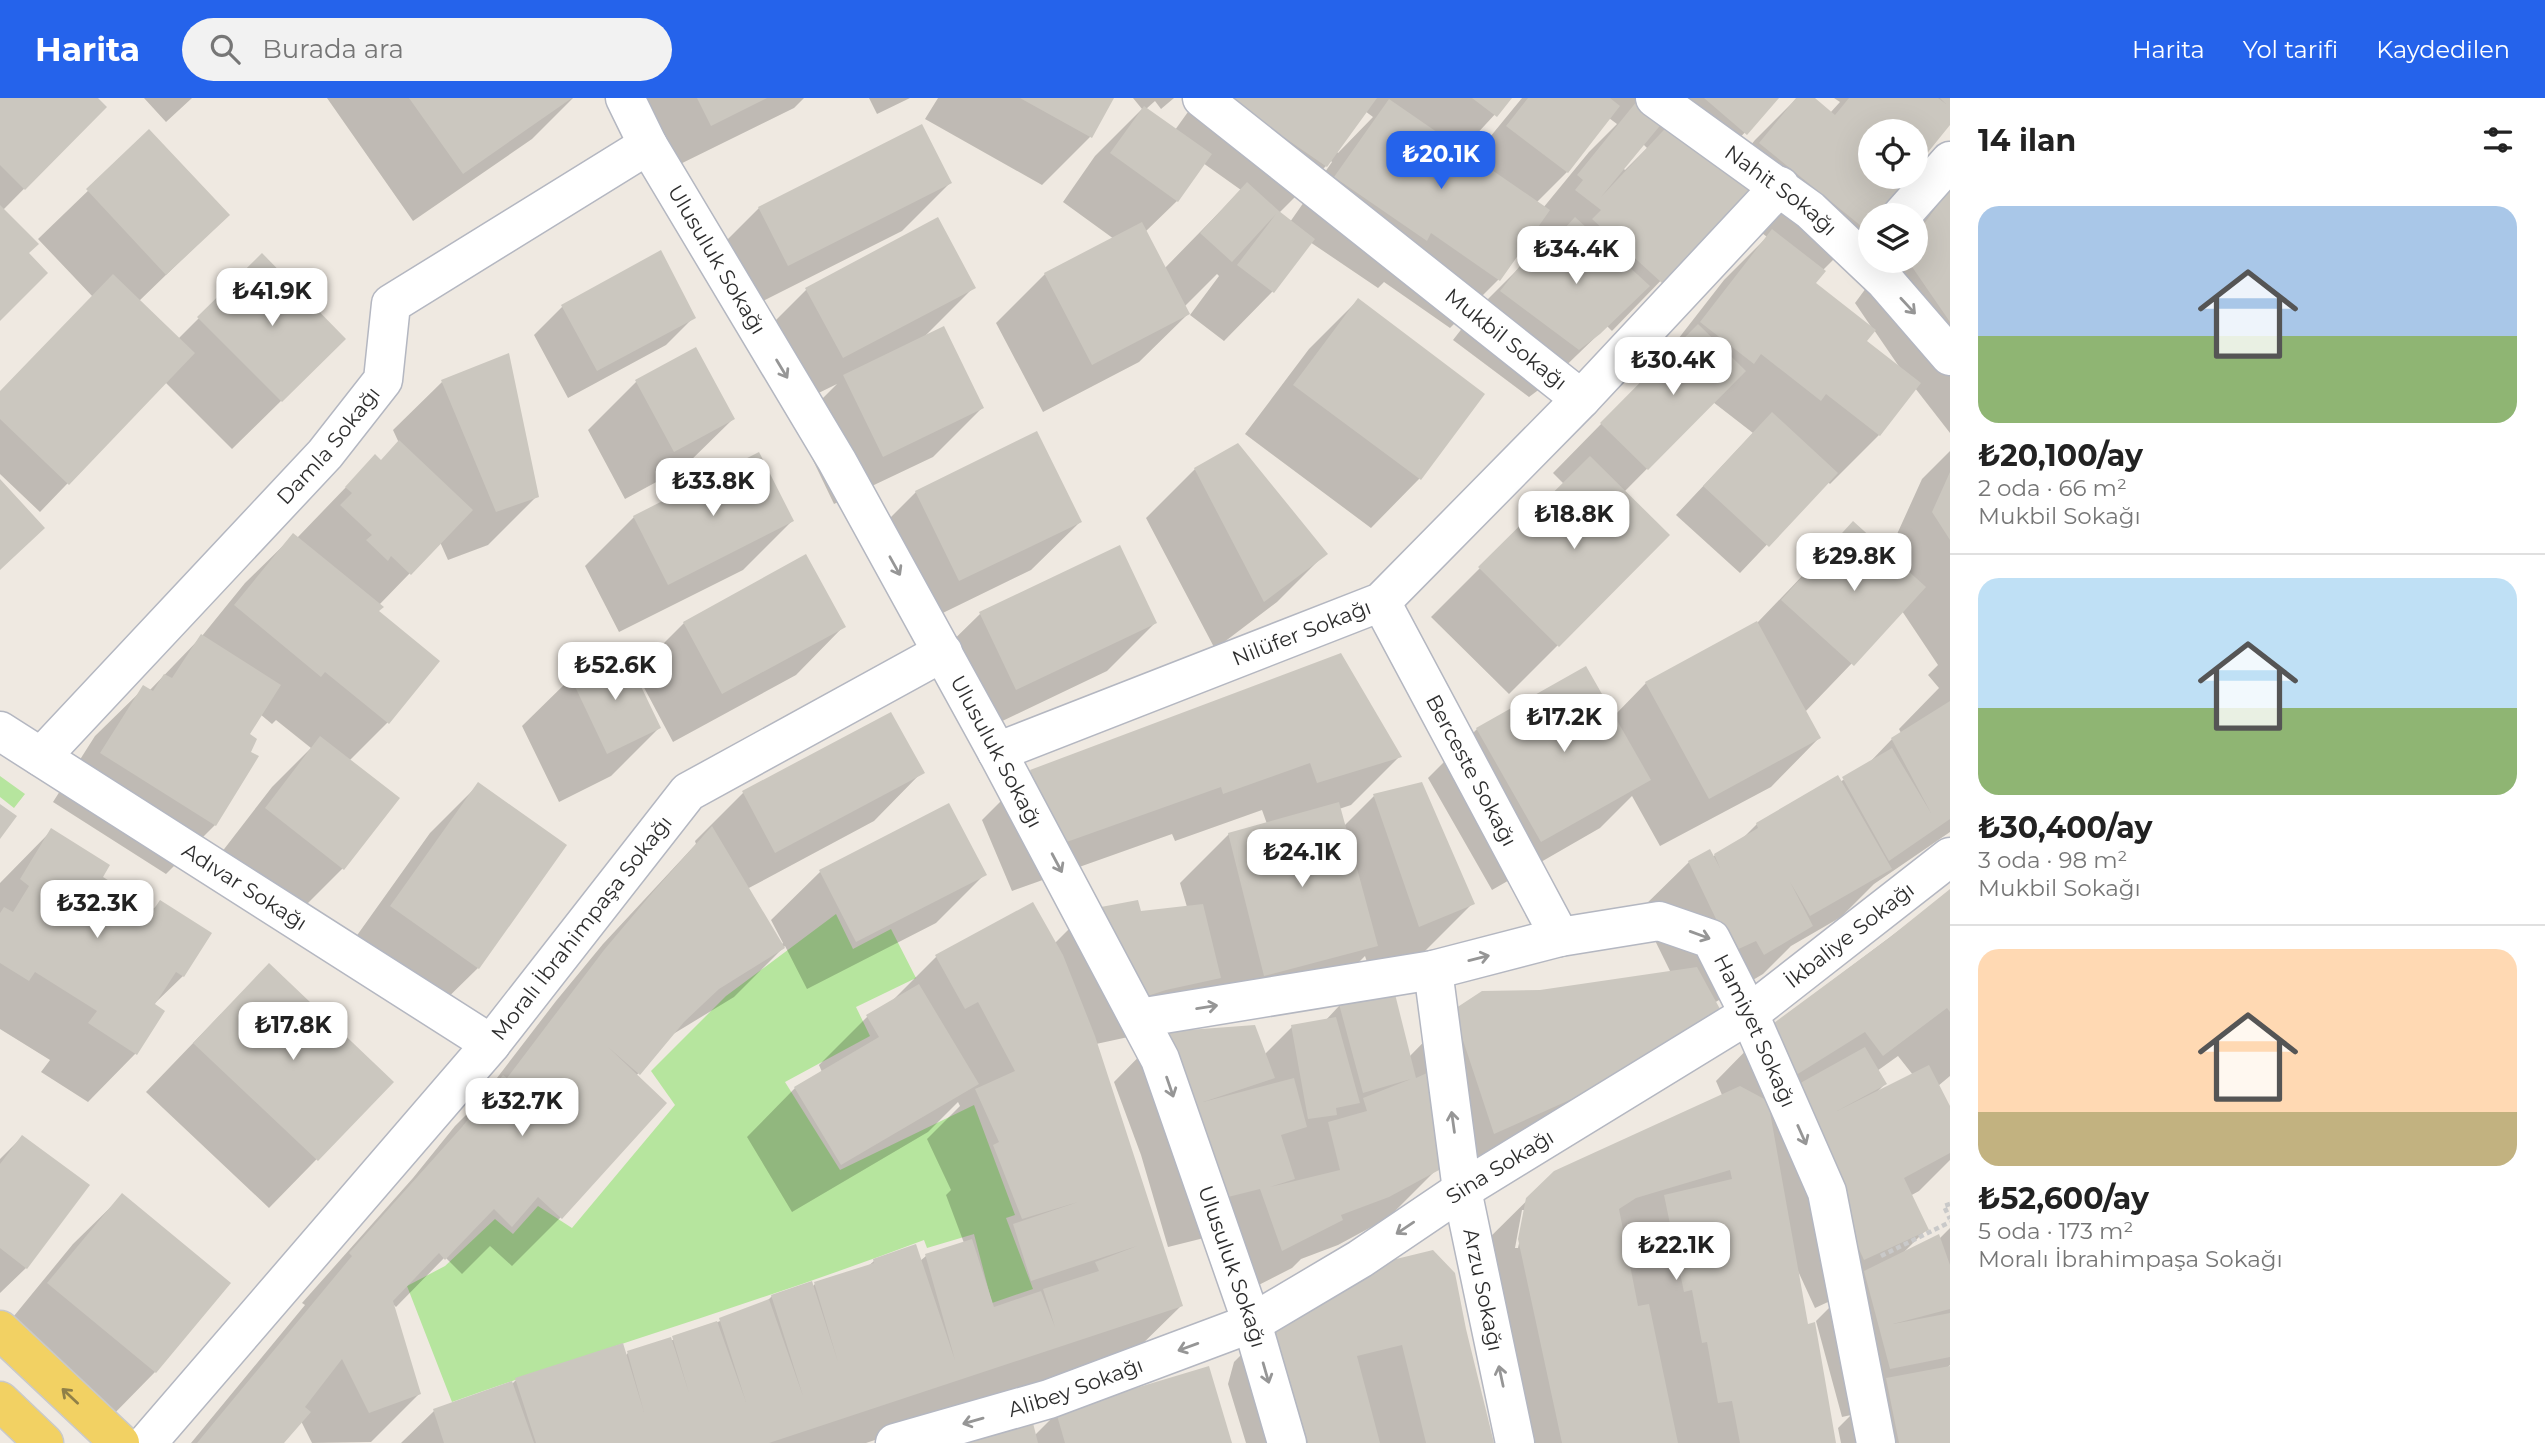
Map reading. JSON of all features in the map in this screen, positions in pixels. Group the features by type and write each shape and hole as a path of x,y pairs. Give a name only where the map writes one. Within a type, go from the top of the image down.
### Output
{"main road":[{"path":"0,1330 120,1443"},
{"path":"0,1401 26,1432"}],"street":[{"name":"Ulusuluk Sokağı","path":"625,98 648,145 837,461 943,652 1160,1059 1252,1323 1287,1443"},
{"name":"Mukbil Sokağı","path":"1202,98 1581,399 1780,186"},
{"name":"Nahit Sokağı","path":"1655,98 1780,186 1858,248"},
{"name":"Damla Sokağı","path":"41,757 325,454 383,380 391,304 648,145"},
{"path":"1913,203 1950,161"},
{"name":"Nahit Sokağı","path":"1882,273 1950,356"},
{"name":"Nilüfer Sokağı","path":"997,752 1381,602 1581,399"},
{"name":"Berceste Sokağı","path":"1381,602 1560,937"},
{"name":"Moralı İbrahimpaşa Sokağı","path":"147,1443 491,1044 688,792 943,652"},
{"name":"Adıvar Sokağı","path":"0,732 491,1044"},
{"name":"İkbaliye Sokağı","path":"1749,1014 1950,857"},
{"name":"Hamiyet Sokağı","path":"1139,1018 1433,970 1560,937 1659,921 1711,939 1749,1014 1827,1192 1875,1443"},
{"name":"Arzu Sokağı","path":"1433,970 1462,1190 1515,1443"},
{"name":"Sina Sokağı","path":"1252,1323 1360,1259 1462,1190 1749,1014"},
{"name":"Alibey Sokağı","path":"895,1443 1049,1399 1252,1323"}],"path":[{"path":"1843,1276 1950,1221 1944,1206 1950,1204"}],"green space":[{"path":"0,776 25,794 14,808 0,797"},
{"path":"836,914 853,949 891,929 916,978 856,1007 870,1036 785,1082 840,1170 974,1105 1015,1215 1006,1218 1033,1289 992,1303 974,1234 927,1248 924,1240 452,1402 407,1286 445,1266 495,1219 513,1234 538,1206 572,1228 675,1105 651,1071 726,996"}],"building":[{"path":"0,98 98,98 107,107 25,190 0,165"},
{"path":"409,98 572,98 463,174"},
{"path":"697,98 767,98 711,126"},
{"path":"1020,98 1114,98 1092,138"},
{"path":"1227,98 1377,98 1327,167"},
{"path":"1472,98 1512,98 1497,117"},
{"path":"1528,98 1610,98 1620,106 1568,173 1506,126"},
{"path":"1704,98 1779,98 1747,135"},
{"path":"1796,98 1815,98 1835,115 1849,98 1938,98 1946,104 1940,98 1950,98 1950,125 1928,152 1928,119 1858,119 1858,189 1898,189 1887,203 1858,203 1858,223 1759,143"},
{"path":"1389,99 1550,210 1500,281 1431,233 1427,241 1334,177"},
{"path":"1637,101 1663,122 1601,197 1676,117 1752,188 1662,283 1592,219 1601,210 1575,190 1583,180 1577,175"},
{"path":"1144,106 1212,154 1178,202 1110,153"},
{"path":"922,124 952,183 788,266 758,207"},
{"path":"149,129 230,215 166,275 86,189"},
{"path":"1247,182 1315,239 1274,293 1237,265 1276,214 1232,262 1200,233"},
{"path":"1950,188 1950,322 1916,273 1928,273 1928,218"},
{"path":"0,205 39,244 29,253 48,273 0,321"},
{"path":"938,217 976,288 843,358 805,288"},
{"path":"1575,217 1650,286 1600,334 1579,350 1500,291 1523,262 1527,269"},
{"path":"1142,222 1190,314 1092,365 1044,273"},
{"path":"1772,229 1826,271 1816,283 1876,330 1867,341 1921,383 1880,436 1826,394 1821,401 1761,354 1754,364 1700,322"},
{"path":"661,250 696,318 597,371 561,305"},
{"path":"262,253 346,339 282,402 197,317"},
{"path":"113,274 195,353 69,485 0,419 0,391"},
{"path":"1358,298 1485,394 1421,480 1293,385"},
{"path":"1698,324 1746,371 1648,470 1600,423"},
{"path":"944,326 984,408 883,457 843,375"},
{"path":"696,347 735,419 674,452 635,380"},
{"path":"509,353 539,497 496,512 441,380"},
{"path":"1772,412 1838,473 1769,547 1703,486"},
{"path":"1037,431 1082,522 959,581 915,491"},
{"path":"399,440 473,510 411,575 391,556 388,561 366,540 372,535 340,505 352,493 345,487 375,454 381,460"},
{"path":"1238,443 1328,554 1264,602 1194,468"},
{"path":"759,452 794,521 668,585 633,516"},
{"path":"1590,456 1670,535 1559,647 1478,567"},
{"path":"1950,472 1950,540 1932,512"},
{"path":"0,479 45,528 0,570"},
{"path":"1853,521 1926,587 1854,666 1781,600"},
{"path":"293,533 384,607 379,611 440,661 389,724 325,672 321,677 234,605"},
{"path":"1120,545 1157,623 1016,690 979,612"},
{"path":"806,554 846,627 722,694 683,622"},
{"path":"1757,621 1821,738 1709,799 1645,682"},
{"path":"201,634 281,685 250,734 257,739 251,752 259,756 216,826 100,753 143,685 153,691 164,674 172,678"},
{"path":"624,651 661,728 607,754 570,676"},
{"path":"1341,653 1402,757 1317,783 1310,763 1223,794 1221,787 1061,844 1030,770"},
{"path":"1586,666 1651,780 1541,842 1476,728"},
{"path":"1950,701 1950,819 1889,861 1842,777 1892,748 1931,813 1891,738"},
{"path":"891,712 925,773 775,853 742,791"},
{"path":"320,736 400,798 344,870 265,808"},
{"path":"1838,775 1892,869 1810,916 1790,882 1813,926 1764,955 1756,941 1732,952 1688,861 1710,849 1720,868 1714,854 1758,828 1756,823"},
{"path":"478,782 567,845 479,969 390,906"},
{"path":"1422,782 1475,904 1419,927 1373,794"},
{"path":"1339,802 1378,946 1264,976 1228,833"},
{"path":"949,803 987,875 856,942 819,870"},
{"path":"0,804 17,816 0,839"},
{"path":"712,826 785,948 719,989 684,1022 640,1075 608,1047 667,1103 562,1219 538,1197 512,1227 494,1209 445,1260 439,1253 393,1301 421,1394 369,1413 342,1359 305,1407 311,1412 284,1443 197,1443 352,1256 349,1253 462,1127 503,1075 507,1078 604,950"},
{"path":"51,828 110,865 103,877 154,909 160,900 212,933 184,977 176,972 155,1004 165,1011 137,1055 88,1023 97,1011 35,972 29,981 0,963 0,913 4,907 13,912 29,886 20,879"},
{"path":"1950,889 1950,1012 1947,1008 1883,1056 1865,1032 1785,1082 1763,1031 1889,938"},
{"path":"1138,900 1141,911 1203,904 1221,978 1166,990 1132,1001 1085,910"},
{"path":"1033,902 1063,955 1095,1036 1183,1306 769,1443 536,1443 515,1378 623,1343 644,1412 627,1351 671,1337 689,1393 672,1336 717,1321 746,1402 719,1318 769,1299 803,1396 771,1295 812,1281 838,1362 814,1282 874,1263 873,1259 916,1244 955,1360 925,1254 972,1239 994,1307 1041,1291 1055,1327 1043,1289 1099,1271 1095,1262 1137,1246 1031,1281 1013,1224 1078,1202 1022,1219 993,1145 999,1142 975,1089 1015,1071 978,1002 965,1009 935,955"},
{"path":"269,963 394,1082 318,1161 193,1043"},
{"path":"1697,967 1720,1009 1657,1048 1659,1052 1572,1099 1494,1134 1453,1010 1482,991 1540,990"},
{"path":"919,984 979,1084 841,1165 794,1087 879,1037 866,1015"},
{"path":"1394,990 1416,1078 1427,1073 1443,1122 1439,1170 1389,1197 1341,1215 1343,1220 1282,1251 1260,1189 1216,1200 1161,1032 1255,1025 1275,1078 1203,1102 1294,1078 1307,1127 1281,1135 1295,1179 1270,1187 1340,1170 1328,1122 1367,1111 1363,1098 1411,1079 1363,1093 1339,1004"},
{"path":"1336,1017 1360,1103 1336,1108 1337,1115 1308,1119 1291,1025"},
{"path":"1865,1047 1887,1084 1837,1111 1929,1065 1950,1106 1950,1153 1904,1178 1929,1230 1864,1260 1786,1091"},
{"path":"1740,1086 1768,1101 1808,1324 1815,1322 1836,1443 1740,1443 1732,1401 1718,1403 1707,1342 1702,1343 1692,1290 1684,1292 1664,1195 1732,1179 1730,1170 1636,1198 1619,1209 1638,1306 1649,1304 1678,1443 1562,1443 1518,1239 1526,1198 1554,1171"},
{"path":"22,1135 90,1185 27,1269 0,1248 0,1164"},
{"path":"122,1193 231,1283 156,1373 47,1283"},
{"path":"1939,1234 1950,1265 1950,1309 1893,1324 1950,1313 1950,1357 1890,1369 1864,1271"},
{"path":"1433,1250 1455,1273 1494,1443 1426,1443 1402,1345 1357,1356 1353,1341 1380,1443 1308,1443 1276,1334 1282,1311 1392,1260"},
{"path":"1209,1366 1232,1443 1065,1443 1056,1412"},
{"path":"1950,1366 1950,1443 1899,1443 1886,1378"},
{"path":"512,1381 534,1443 444,1443 433,1409"},
{"path":"1033,1423 1038,1443 968,1442"}]}
